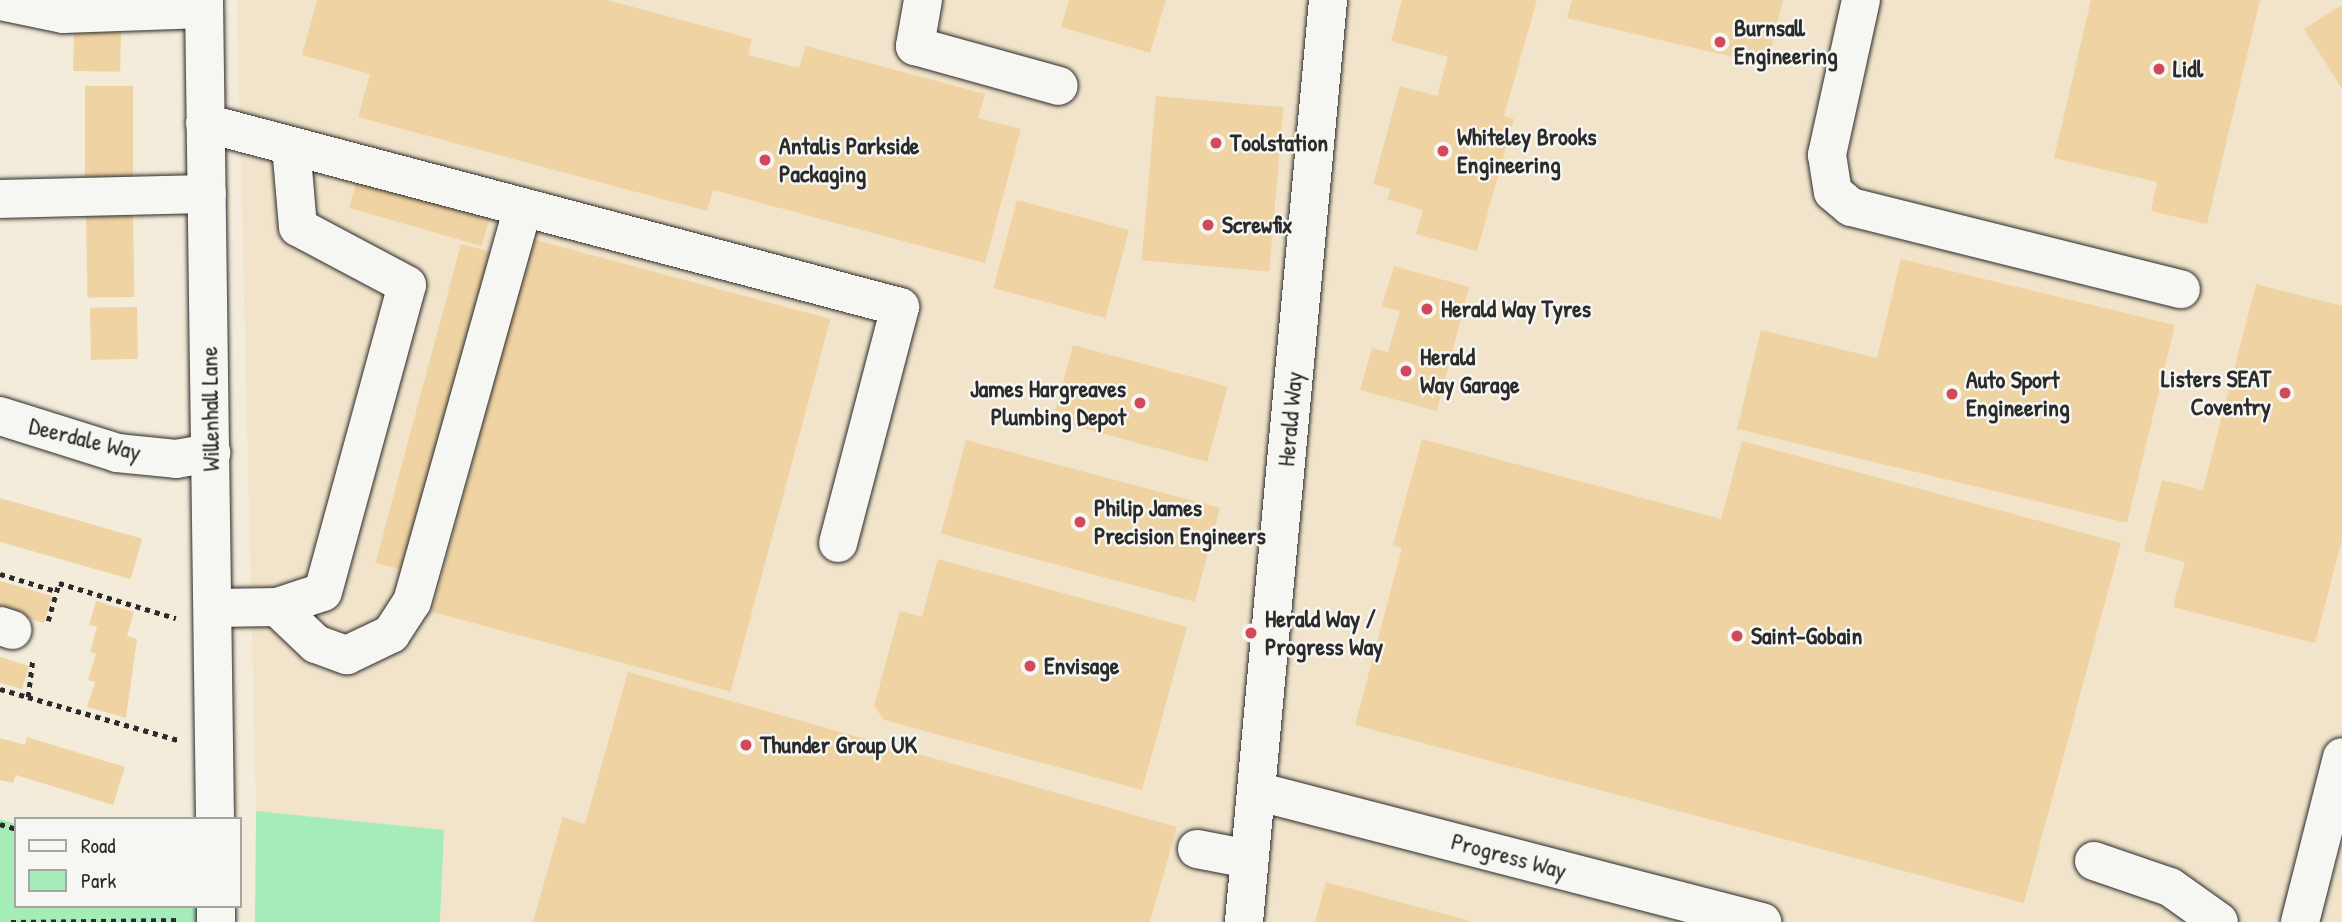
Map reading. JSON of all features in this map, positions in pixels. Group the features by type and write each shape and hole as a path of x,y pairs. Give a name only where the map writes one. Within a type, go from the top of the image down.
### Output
{"street":[{"path":"923,0 915,46 1059,86"},
{"name":"Herald Way","path":"1244,922 1328,0"},
{"path":"1861,0 1827,155 1833,192 1851,207 2181,289"},
{"path":"0,1 63,14 204,4"},
{"name":"Willenhall Lane","path":"204,4 215,817"},
{"path":"205,123 900,307 838,543"},
{"path":"213,618 277,607 323,592 407,285 298,227 291,146"},
{"path":"0,199 207,194"},
{"path":"277,607 316,643 347,655 391,634 412,602 523,207"},
{"name":"Deerdale Way","path":"0,416 117,453 176,459 211,453"},
{"path":"2300,922 2342,757"},
{"name":"Progress Way","path":"1256,791 1762,922"},
{"path":"1197,849 1250,859"},
{"path":"2094,861 2170,887 2219,922"}],"path":[{"path":"0,574 56,591"},
{"path":"24,634 59,583 213,618"},
{"path":"24,634 36,663 28,697"},
{"path":"24,634 36,663"},
{"path":"0,689 214,750"},
{"path":"11,922 216,916"}],"shaded area":[{"path":"237,0 2342,0 2342,922 440,922 444,830 256,811"}],"green space":[{"path":"256,811 444,830 440,922 255,922"},
{"path":"0,819 14,823 14,908 205,908 204,922 0,922"}],"building":[{"name":"Antalis Parkside Packaging","path":"317,0 607,0 752,39 748,55 799,68 806,46 985,94 978,118 1021,129 985,263 713,190 707,211 358,117 370,74 302,55"},
{"path":"1069,0 1166,0 1150,53 1061,27"},
{"name":"Whiteley Brooks Engineering","path":"1402,0 1537,0 1504,116 1514,119 1477,251 1416,234 1423,210 1387,199 1391,189 1373,184 1400,86 1437,96 1448,57 1391,41"},
{"name":"Burnsall Engineering","path":"1572,0 1783,0 1767,65 1567,18"},
{"name":"Lidl","path":"2091,0 2260,0 2207,224 2151,211 2157,182 2054,158"},
{"path":"2342,5 2342,89 2304,29"},
{"path":"74,26 121,27 120,72 73,71"},
{"path":"85,86 133,86 133,189 85,189"},
{"path":"1156,96 1284,107 1269,272 1142,260"},
{"path":"357,180 490,218 482,246 349,208"},
{"path":"1017,200 1129,230 1105,318 993,288"},
{"path":"133,215 134,297 87,298 86,216"},
{"path":"532,239 830,319 731,692 432,612"},
{"path":"461,244 498,254 412,573 376,563"},
{"name":"Auto Sport Engineering","path":"1901,259 2175,325 2127,523 1737,429 1761,330 1877,358"},
{"path":"1394,266 1469,287 1437,411 1360,390 1372,348 1388,352 1400,311 1382,306"},
{"name":"Listers SEAT Coventry","path":"2256,284 2342,306 2342,539 2315,643 2173,607 2185,562 2144,551 2162,480 2203,490"},
{"path":"137,307 138,359 91,360 90,308"},
{"name":"James Hargreaves Plumbing Depot","path":"1073,345 1228,386 1207,462 1053,420"},
{"name":"Saint-Gobain","path":"1422,439 1721,519 1742,441 2121,543 2024,903 1355,725 1402,548 1393,545"},
{"name":"Philip James Precision Engineers","path":"966,440 1220,508 1195,602 941,534"},
{"path":"0,498 142,539 131,579 0,542"},
{"name":"Envisage","path":"938,559 1187,627 1142,790 884,720 874,706 900,611 922,617"},
{"path":"0,581 52,596 44,623 0,610"},
{"path":"96,601 134,612 127,636 137,639 126,718 87,707 95,682 88,680 96,654 90,652 97,627 89,625"},
{"path":"0,657 29,666 22,689 0,683"},
{"name":"Thunder Group UK","path":"628,672 1177,827 1150,922 533,922 563,817 585,824"},
{"path":"27,737 125,767 113,805 16,775 13,783 0,780 0,738 25,745"},
{"path":"1326,882 1470,921 1470,922 1315,922"}],"place":[{"name":"Burnsall Engineering","path":"1720,42"},
{"name":"Lidl","path":"2159,69"},
{"name":"Toolstation","path":"1216,143"},
{"name":"Whiteley Brooks Engineering","path":"1443,151"},
{"name":"Antalis Parkside Packaging","path":"765,160"},
{"name":"Screwfix","path":"1208,225"},
{"name":"Herald Way Tyres","path":"1427,309"},
{"name":"Herald Way Garage","path":"1406,371"},
{"name":"Listers SEAT Coventry","path":"2285,393"},
{"name":"Auto Sport Engineering","path":"1952,394"},
{"name":"James Hargreaves Plumbing Depot","path":"1140,403"},
{"name":"Philip James Precision Engineers","path":"1080,522"},
{"name":"Herald Way / Progress Way","path":"1251,633"},
{"name":"Saint-Gobain","path":"1737,636"},
{"name":"Envisage","path":"1030,666"},
{"name":"Thunder Group UK","path":"746,745"}]}
